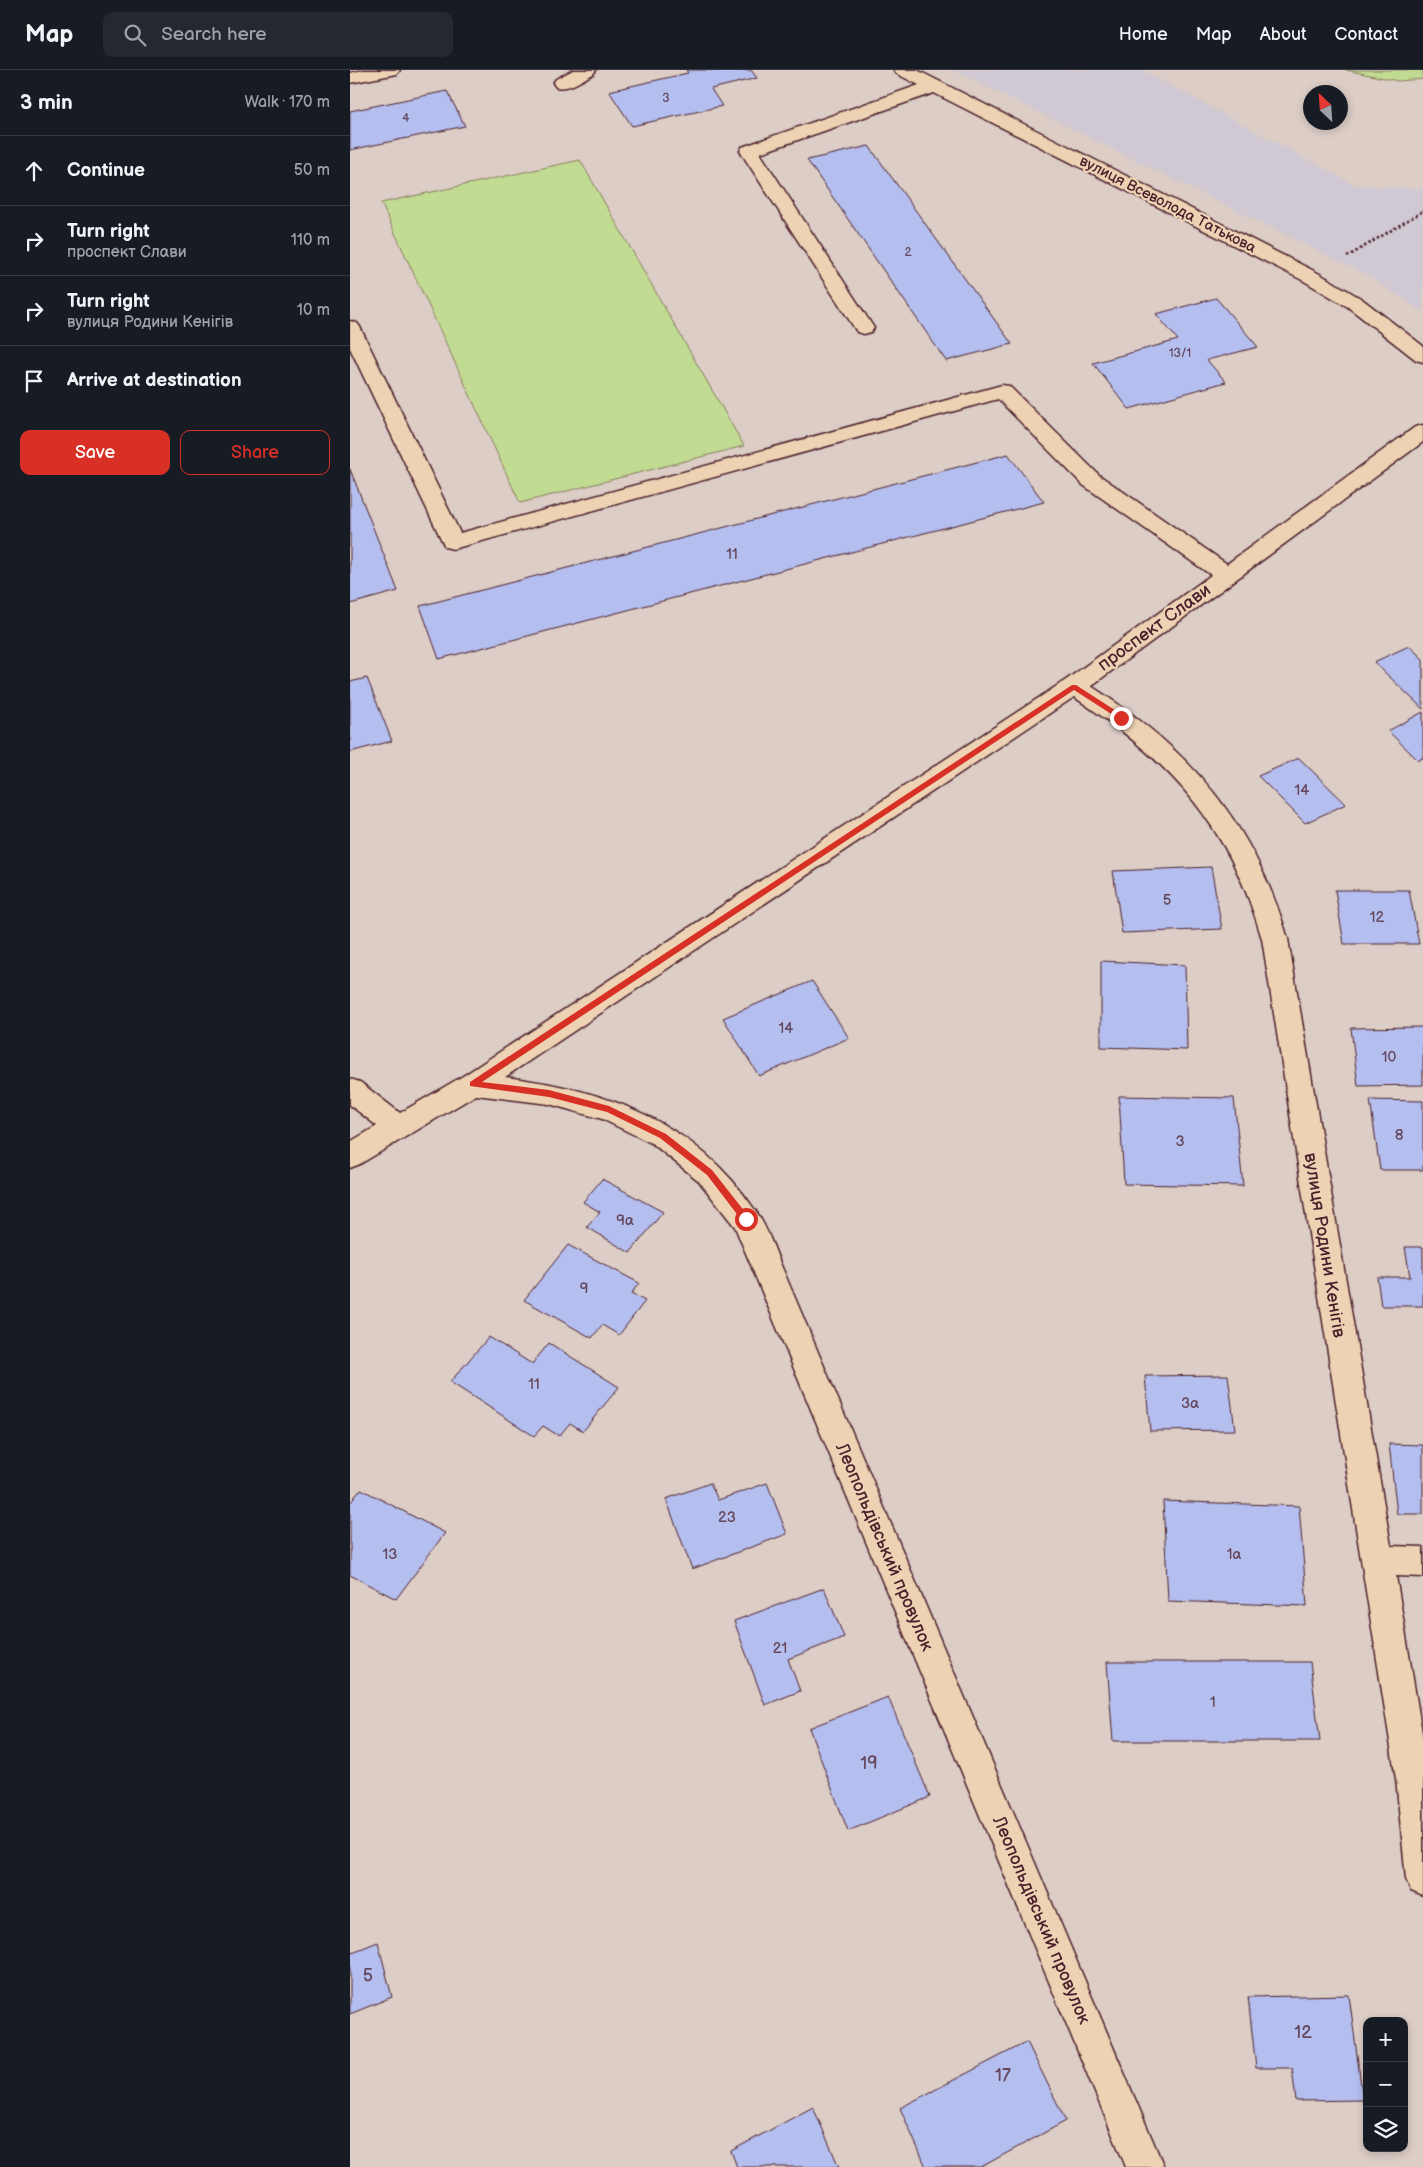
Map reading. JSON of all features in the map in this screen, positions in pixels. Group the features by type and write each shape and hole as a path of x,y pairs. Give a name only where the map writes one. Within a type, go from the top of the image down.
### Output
{"street":[{"path":"350,78 391,70"},
{"path":"562,83 588,70"},
{"name":"вулиця Всеволода Татькова","path":"903,70 1311,277 1355,303 1423,356"},
{"path":"864,328 749,151 935,86"},
{"path":"350,327 453,542 1002,391 1091,480 1226,574"},
{"name":"проспект Слави","path":"350,1156 473,1084 1074,686 1423,432"},
{"name":"вулиця Родини Кенігів","path":"1074,686 1121,718 1164,753 1202,794 1233,839 1258,887 1275,939 1412,1779 1423,1879"},
{"name":"Леопольдівський провулок","path":"473,1084 549,1093 609,1110 663,1136 710,1173 746,1219 778,1290 1145,2167"},
{"path":"350,1090 398,1127"},
{"path":"1376,1561 1423,1562"}],"path":[{"path":"1311,277 1383,237 1423,211"}],"shaded area":[{"path":"953,70 1142,70 1355,185 1423,189 1423,312 1367,275"}],"green space":[{"path":"1346,70 1423,70 1423,79 1398,81"},
{"path":"580,160 744,446 520,503 381,203"}],"building":[{"path":"686,70 751,70 757,78 711,89 722,106 632,126 609,91 688,73"},
{"path":"447,91 465,126 350,150 350,111"},
{"path":"869,146 1012,344 946,361 807,160"},
{"path":"1216,298 1258,347 1207,360 1226,382 1129,409 1093,363 1178,340 1156,314"},
{"path":"1008,454 1044,502 439,659 420,606"},
{"path":"350,469 398,591 350,604"},
{"path":"1409,646 1423,659 1423,709 1374,662"},
{"path":"367,678 392,741 350,752 350,682"},
{"path":"1423,712 1423,758 1418,760 1388,731"},
{"path":"1299,758 1346,804 1305,823 1258,776"},
{"path":"1211,867 1222,929 1122,933 1113,871"},
{"path":"1335,890 1409,890 1419,944 1344,944"},
{"path":"1101,961 1185,965 1187,1050 1101,1047"},
{"path":"812,981 849,1038 759,1076 723,1018"},
{"path":"1423,1027 1423,1085 1358,1086 1351,1028"},
{"path":"1119,1096 1234,1098 1243,1186 1124,1184"},
{"path":"1370,1100 1423,1101 1423,1170 1380,1170"},
{"path":"602,1179 663,1212 630,1253 587,1227 600,1212 583,1202"},
{"path":"568,1245 639,1283 631,1294 645,1301 619,1335 602,1325 592,1338 524,1300"},
{"path":"1405,1247 1423,1247 1423,1306 1381,1306 1377,1277 1410,1277"},
{"path":"489,1337 532,1364 549,1343 619,1387 583,1431 570,1423 559,1436 543,1426 534,1436 450,1382"},
{"path":"1228,1375 1235,1430 1150,1431 1145,1376"},
{"path":"1389,1444 1423,1445 1423,1514 1397,1514"},
{"path":"710,1483 718,1500 767,1483 787,1534 692,1569 666,1499"},
{"path":"361,1489 445,1533 396,1599 350,1575 350,1503"},
{"path":"1163,1501 1299,1506 1307,1606 1168,1601"},
{"path":"824,1588 844,1637 788,1659 800,1691 765,1705 734,1621"},
{"path":"1107,1662 1310,1662 1320,1741 1113,1741"},
{"path":"888,1697 930,1797 848,1831 809,1728"},
{"path":"378,1942 392,1997 350,2014 350,1953"},
{"path":"1349,1995 1363,2100 1296,2101 1292,2068 1256,2068 1248,1997"},
{"path":"1027,2042 1066,2121 981,2167 926,2167 900,2108"},
{"path":"813,2107 839,2167 737,2167 731,2151"}],"route":[{"path":"746,1219 710,1173 663,1136 609,1110 549,1093 473,1084 1074,686 1121,718"}]}
